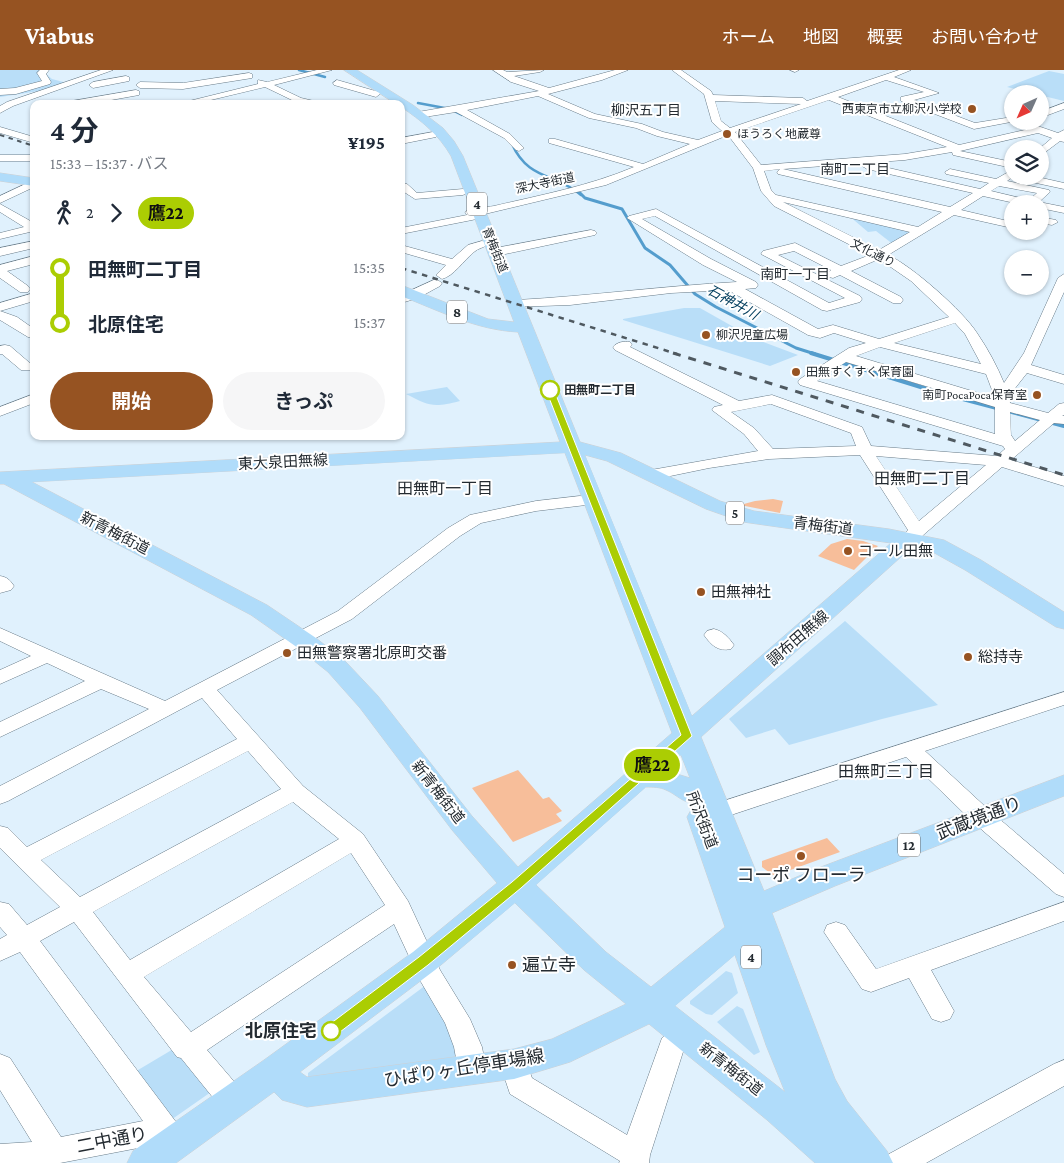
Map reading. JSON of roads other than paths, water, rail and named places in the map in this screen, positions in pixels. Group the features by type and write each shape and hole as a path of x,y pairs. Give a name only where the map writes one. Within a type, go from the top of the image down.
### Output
{"main road":[{"name":"青梅街道","path":"336,70 385,100"},
{"name":"青梅街道","path":"347,78 386,100"},
{"name":"青梅街道","path":"405,110 418,115 440,132 452,146 482,244 519,327 566,447 593,450 614,457 714,505 751,517 913,535 950,552 1064,622"},
{"name":"青梅街道","path":"405,113 433,135 446,150 463,192 496,252 517,304 519,327"},
{"path":"0,177 30,180"},
{"name":"8","path":"406,295 484,323 519,327"},
{"name":"東大泉田無線","path":"2,476 566,447"},
{"name":"所沢街道","path":"566,447 580,500 617,594 645,674 680,741 748,920 834,1112 841,1163"},
{"name":"所沢街道","path":"566,447 671,696 680,741"},
{"name":"新青梅街道","path":"2,476 216,585 259,610 301,638 337,667 369,702 458,817 516,885 595,961 780,1109 841,1163"},
{"name":"調布田無線","path":"680,741 913,535"},
{"path":"671,696 694,706 706,708 722,705"},
{"path":"146,1163 170,1136 233,1101 424,961 516,885 680,741"},
{"path":"639,777 666,780 683,785 704,803"},
{"name":"武蔵境通り","path":"748,920 824,878 1064,785"},
{"name":"所沢街道","path":"748,920 766,1002 799,1084 841,1163"},
{"name":"ひばりヶ丘停車場線","path":"276,1071 294,1089 307,1092 514,1064 558,1052 601,1033 651,1007 748,920"},
{"path":"834,1112 874,1163"}],"street":[{"path":"0,92 47,82 41,73 45,70"},
{"path":"0,110 48,90 109,70"},
{"path":"241,70 249,76 299,100"},
{"path":"198,100 328,70"},
{"path":"497,70 592,116 639,126 660,134 698,143 828,96 907,70"},
{"path":"506,75 540,70"},
{"path":"418,115 454,110 543,92 624,70"},
{"path":"676,70 708,93 710,98 792,100 809,103"},
{"path":"871,70 935,93 904,99 974,126 1004,121"},
{"path":"98,100 138,89 183,86 249,76"},
{"path":"347,78 337,83 376,94"},
{"path":"65,85 80,88 126,79"},
{"path":"29,86 48,90"},
{"path":"0,97 48,90"},
{"path":"828,96 959,148"},
{"path":"107,98 111,100"},
{"name":"文化通り","path":"710,98 717,122 729,131 758,168 766,191 778,204 888,259 915,278 958,318 971,333 992,372 1003,406"},
{"path":"21,101 30,105"},
{"path":"1049,112 1064,106"},
{"path":"454,110 508,136 519,148"},
{"path":"0,130 30,139"},
{"path":"918,160 945,151 997,141 1038,130 1062,137"},
{"path":"18,135 30,133"},
{"path":"405,140 433,135"},
{"path":"1049,146 1062,137"},
{"path":"552,142 644,167"},
{"name":"深大寺街道","path":"405,230 576,190 625,175 698,143"},
{"path":"945,151 1004,170"},
{"path":"0,158 30,158"},
{"path":"885,159 951,174 998,182 1036,195"},
{"path":"847,167 885,159 918,160 1004,172"},
{"path":"763,182 779,183 813,165"},
{"path":"758,168 813,165 847,167 936,182 1004,197"},
{"path":"758,168 1004,223"},
{"path":"935,168 951,174"},
{"path":"1049,173 1064,176"},
{"path":"917,191 951,174"},
{"path":"905,212 823,192 852,177 984,207"},
{"path":"517,304 671,289 732,287 816,279 879,255 1004,178"},
{"path":"0,200 30,181"},
{"path":"1049,182 1064,186"},
{"path":"405,188 414,196 463,192"},
{"path":"772,197 919,231"},
{"path":"1049,197 1064,198"},
{"path":"1049,201 1064,210"},
{"path":"0,207 30,226"},
{"path":"870,219 884,211"},
{"path":"752,285 707,262 633,218 656,212 826,307 856,299 767,254 795,247 897,300"},
{"path":"921,216 938,220"},
{"path":"0,236 30,229"},
{"path":"496,252 591,233"},
{"path":"406,295 439,279 472,247 482,244"},
{"path":"0,252 30,245"},
{"path":"20,247 30,255"},
{"path":"405,249 455,264"},
{"path":"2,273 30,260"},
{"path":"2,273 30,270"},
{"path":"2,273 30,291"},
{"path":"1011,446 1003,436 1003,406 1031,353 1064,278"},
{"path":"732,287 813,332 820,334 833,329 880,342 907,352 992,372"},
{"path":"0,295 30,291"},
{"path":"0,307 30,291"},
{"path":"0,315 12,320 30,333"},
{"path":"958,318 854,351 805,382 1011,446"},
{"path":"624,345 620,348 737,406"},
{"path":"0,350 5,349 26,367"},
{"path":"845,357 1052,421"},
{"path":"1023,368 1064,380"},
{"path":"769,454 749,431 719,410 772,399 856,430 865,450 913,535 999,461 1011,446 1052,421 1064,407"},
{"path":"0,412 30,400"},
{"path":"651,475 709,463 769,454 865,450 999,461 1064,481"},
{"path":"0,796 301,638 359,605 454,532 476,520 536,506 580,500"},
{"path":"0,581 5,586 0,588"},
{"path":"0,634 166,709"},
{"path":"0,678 48,655"},
{"path":"0,730 101,681"},
{"path":"204,688 295,791 355,840 399,908 424,961 457,1019 468,1047 472,1069"},
{"path":"704,803 909,748 1064,698"},
{"path":"25,858 250,741"},
{"path":"909,748 982,817 1064,888"},
{"path":"0,951 295,791"},
{"path":"0,834 78,910 127,975 187,1049 233,1101"},
{"path":"127,975 355,840"},
{"path":"187,1049 399,908"},
{"path":"0,910 24,938 170,1136"},
{"path":"836,932 871,982 1064,911"},
{"path":"915,965 941,1011"},
{"path":"514,1064 520,1085 634,1159 672,1046 686,1034"},
{"path":"0,1066 54,1151"},
{"path":"899,1163 1064,1072"},
{"name":"二中通り","path":"0,1157 33,1155 170,1136"}],"waterway":[{"name":"石神井川","path":"299,70 325,77"},
{"name":"石神井川","path":"418,103 450,109 462,115"},
{"name":"石神井川","path":"512,144 518,156 534,170 562,183 581,195"},
{"name":"石神井川","path":"580,193 585,198 622,209 645,248 670,265 695,294 716,307 796,348 815,354"},
{"name":"石神井川","path":"811,353 940,393 1064,426"}],"railway":[{"path":"0,135 30,145"},
{"path":"405,269 677,354"},
{"path":"673,353 1064,475"}],"place":[{"name":"西東京市立柳沢小学校","path":"972,109"},
{"name":"ほうろく地蔵尊","path":"727,134"},
{"name":"柳沢児童広場","path":"706,335"},
{"name":"田無すくすく保育園","path":"796,372"},
{"name":"田無町二丁目","path":"550,390"},
{"name":"南町PocaPoca保育室","path":"1037,395"},
{"name":"コール田無","path":"848,551"},
{"name":"田無神社","path":"701,592"},
{"name":"田無警察署北原町交番","path":"287,653"},
{"name":"総持寺","path":"968,657"},
{"name":"コーポ フローラ","path":"801,856"},
{"name":"遍立寺","path":"512,965"},
{"name":"北原住宅","path":"331,1031"}],"district":[{"name":"柳沢五丁目","path":"646,110"},
{"name":"南町二丁目","path":"855,169"},
{"name":"南町一丁目","path":"795,274"},
{"name":"田無町二丁目","path":"922,478"},
{"name":"田無町一丁目","path":"445,488"},
{"name":"田無町三丁目","path":"886,771"}]}
